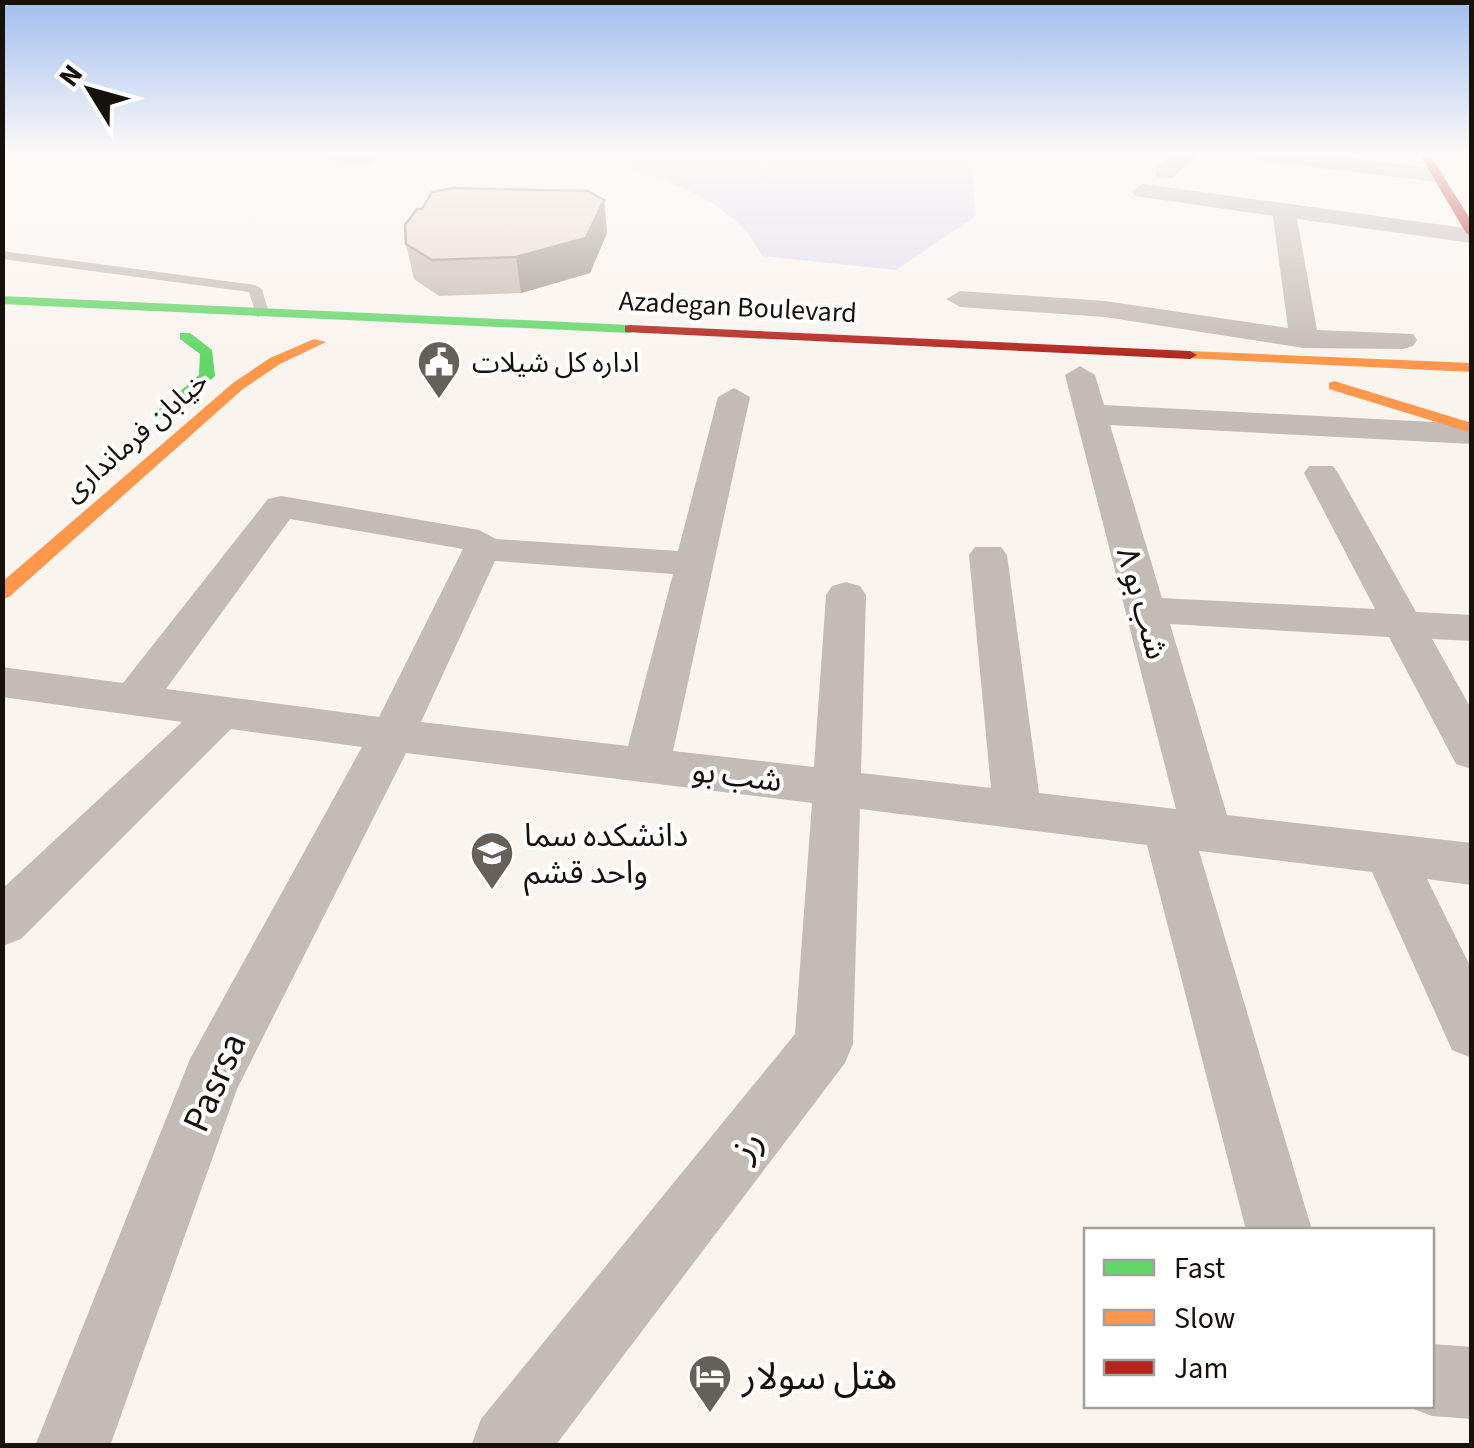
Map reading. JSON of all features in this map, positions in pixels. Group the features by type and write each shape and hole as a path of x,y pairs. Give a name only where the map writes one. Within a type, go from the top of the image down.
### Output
{"main road":[{"name":"Azadegan Boulevard","path":"2,300 867,354 1403,353 1472,368"},
{"path":"148,428 207,376 207,353 176,336 223,338"},
{"name":"خیابان فرمانداری","path":"2,593 238,386 275,361 329,343 262,340"},
{"path":"1403,353 1447,357 1472,345"},
{"path":"1156,378 1472,388"},
{"path":"1326,384 1412,406 1472,431"}],"street":[{"path":"1286,223 1304,338"},
{"path":"1380,223 1472,235"},
{"path":"960,300 1106,309 1403,353"},
{"name":"شب بو ۸","path":"1280,1228 1187,830 1145,610 1082,384 1472,431"},
{"path":"646,764 734,398"},
{"path":"1321,473 1472,752"},
{"path":"134,700 281,507 473,543 694,564"},
{"name":"Pasrsa","path":"72,1446 211,1079 392,735 473,543"},
{"path":"988,554 1017,809"},
{"name":"رز","path":"508,1446 824,1044 846,595"},
{"path":"1145,610 1472,628"},
{"name":"شب بو","path":"2,682 392,735 1472,864"},
{"path":"2,923 222,711"},
{"path":"1389,854 1472,1031"},
{"path":"1434,1380 1472,1383"}],"lane":[{"path":"2,255 254,289 262,314"}],"shaded area":[{"path":"737,223 966,223 896,270 762,256"}],"building":[{"path":"593,223 586,238 516,257 432,260 406,244 405,225"}],"traffic: fast":[{"path":"2,300 630,329"},
{"path":"161,416 207,376 207,353 185,336"}],"traffic: slow":[{"path":"2,593 238,386 275,361 319,342"},
{"path":"1190,355 1472,368"},
{"path":"1334,386 1472,428"}],"traffic: jam":[{"path":"1466,223 1472,233"},
{"path":"630,329 1190,355"}],"place":[{"name":"اداره کل شیلات","path":"439,400"},
{"name":"دانشکده سما واحد قشم","path":"492,891"},
{"name":"هتل سولار","path":"710,1414"}]}
